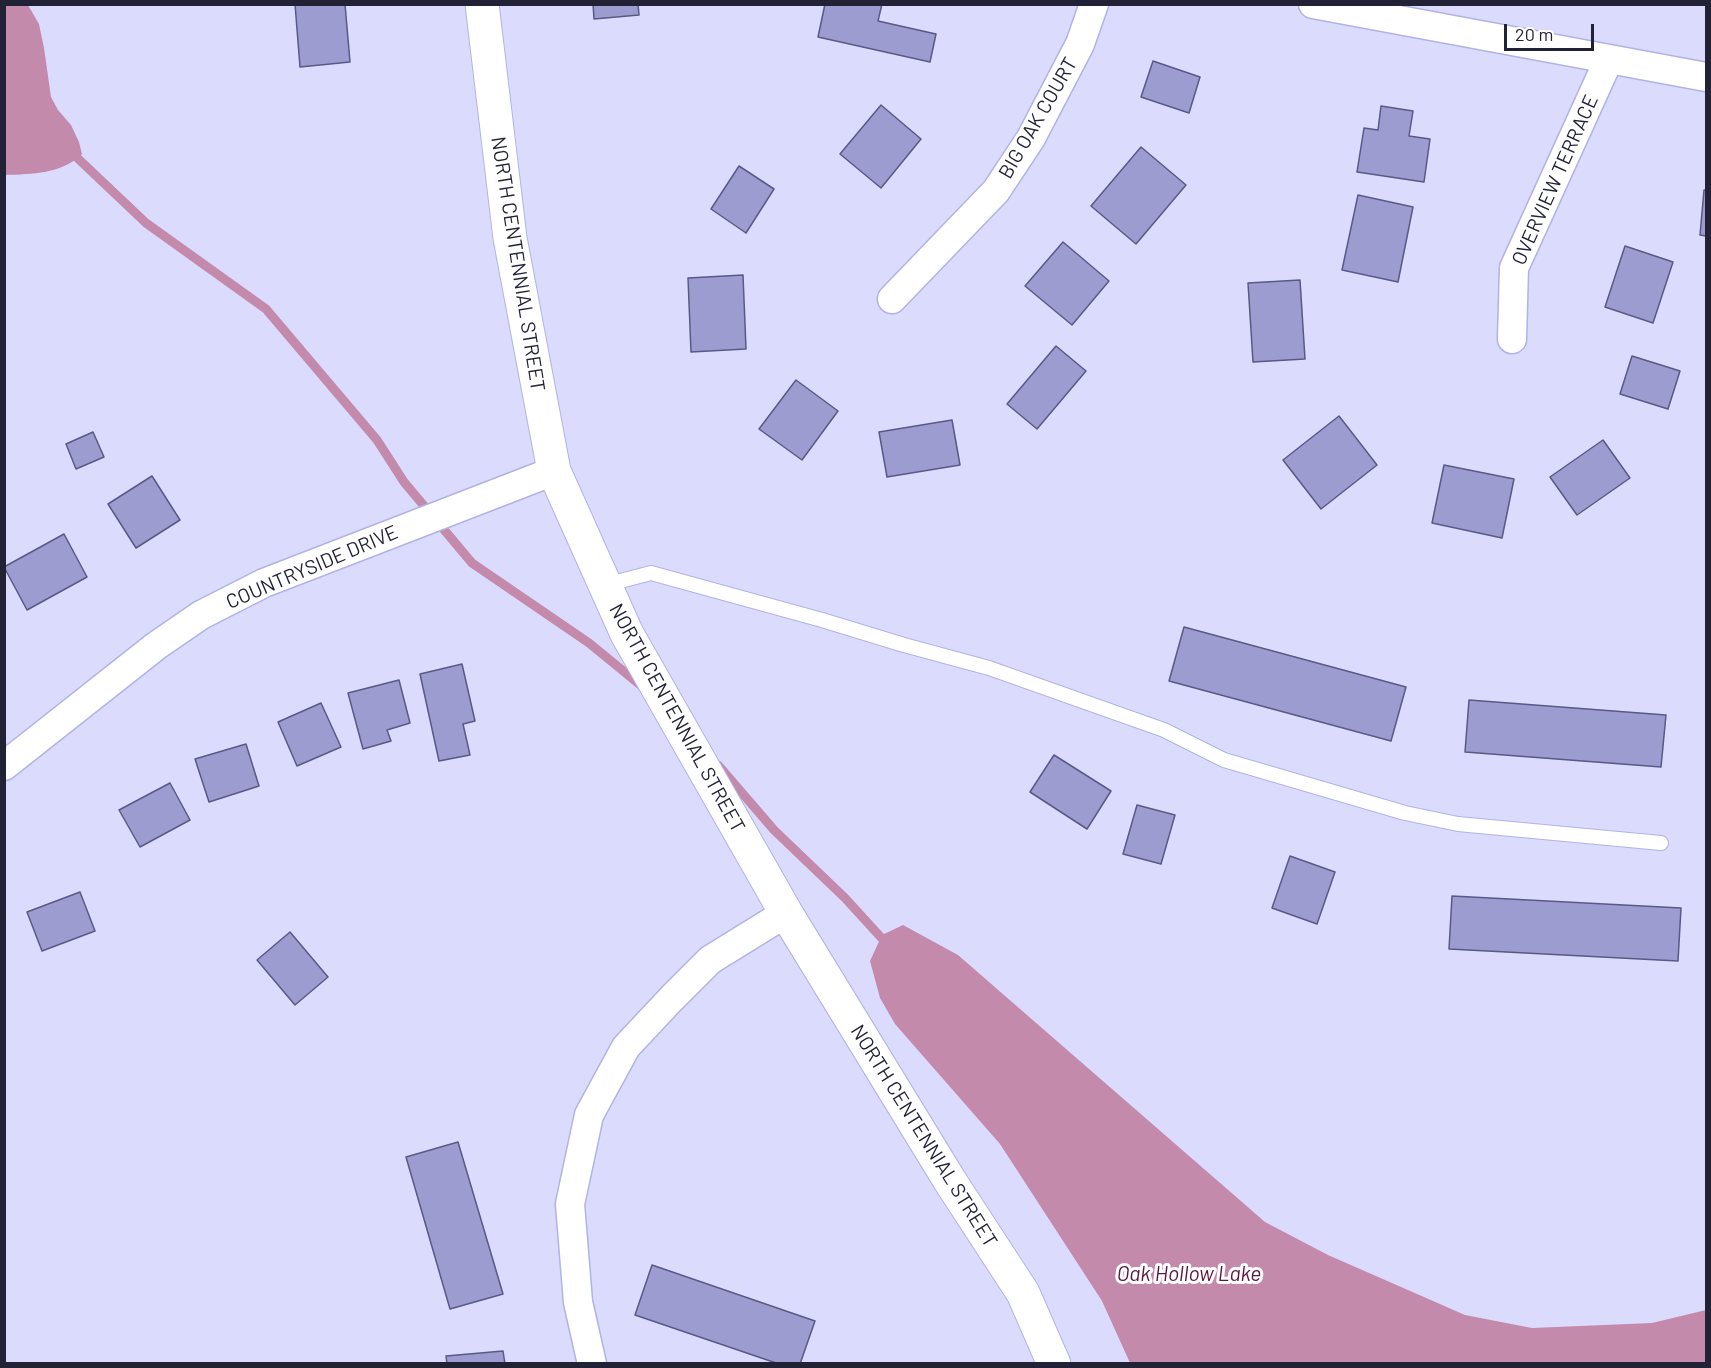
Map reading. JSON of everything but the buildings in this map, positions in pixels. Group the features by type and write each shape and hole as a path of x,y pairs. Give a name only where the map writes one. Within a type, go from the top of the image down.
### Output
{"street":[{"name":"NORTH CENTENNIAL STREET","path":"482,4 510,238 554,471 627,634 786,913 950,1181 1023,1293 1054,1364"},
{"name":"BIG OAK COURT","path":"892,299 996,191 1031,138 1080,44 1094,4"},
{"path":"1313,4 1707,77"},
{"name":"OVERVIEW TERRACE","path":"1512,339 1514,268 1609,59"},
{"name":"COUNTRYSIDE DRIVE","path":"4,766 156,646 201,615 264,583 554,471"},
{"path":"592,1364 578,1302 570,1204 589,1115 626,1047 672,998 710,960 786,913"}],"lane":[{"path":"605,585 651,573 822,620 989,668 1164,730 1224,760 1405,813 1458,824 1661,843"}],"water":[{"path":"5,4 28,5 39,24 51,97 58,110 71,125 82,154 65,166 46,172 5,175"},
{"name":"Oak Hollow Lake","path":"903,925 958,955 1265,1222 1328,1255 1465,1315 1532,1328 1652,1323 1706,1310 1706,1363 1130,1363 1102,1301 1000,1144 895,1024 880,998 870,961 882,935"}],"waterway":[{"path":"70,151 146,223 266,309 377,440 404,482 472,563 589,643 644,688"},
{"path":"718,765 774,830 845,898 887,944"}]}
